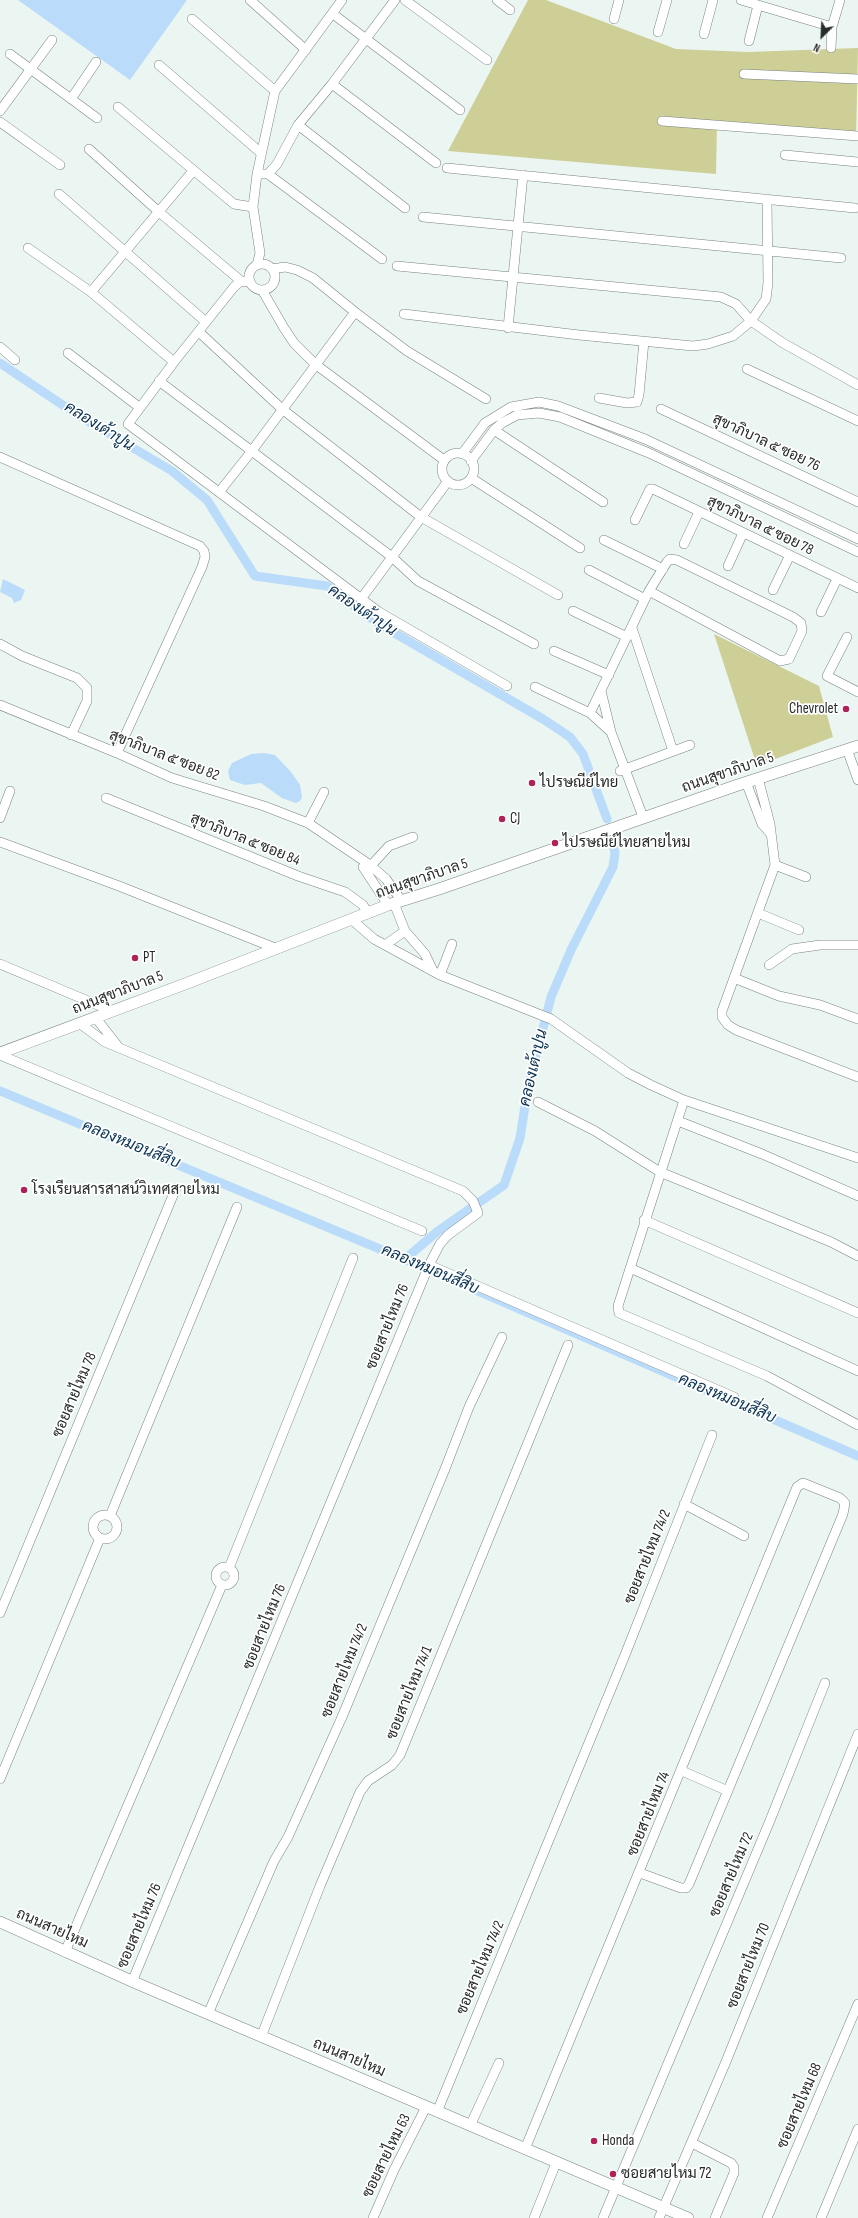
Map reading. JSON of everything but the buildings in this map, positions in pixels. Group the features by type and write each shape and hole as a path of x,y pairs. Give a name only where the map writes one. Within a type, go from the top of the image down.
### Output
{"main road":[{"name":"ถนนสุขาภิบาล 5","path":"0,1054 394,903 444,888 640,818 858,746"},
{"name":"ถนนสายไหม","path":"0,1922 132,1982 688,2218"}],"street":[{"path":"250,0 306,50"},
{"path":"268,174 277,164 298,125 332,84 395,0"},
{"path":"405,0 487,60"},
{"path":"497,0 510,10"},
{"path":"614,19 619,0"},
{"path":"658,32 666,0"},
{"path":"704,34 713,0"},
{"path":"740,0 832,27"},
{"path":"831,48 832,27 840,0"},
{"path":"337,2 333,14 275,90 257,174 253,207 260,253 257,265 251,270 245,281 206,322 139,407 128,424 220,491 361,599 394,622 507,686"},
{"path":"749,41 758,5"},
{"path":"333,14 460,110"},
{"path":"192,19 275,90"},
{"path":"0,111 52,40"},
{"path":"10,54 97,118"},
{"path":"71,99 96,62"},
{"path":"159,65 261,153"},
{"path":"744,74 858,79"},
{"path":"332,84 436,163"},
{"path":"118,107 234,204 253,207"},
{"path":"662,121 858,136"},
{"path":"0,122 60,165"},
{"path":"298,125 405,208"},
{"path":"89,150 159,212 254,288 262,290 270,288 274,281 272,269"},
{"path":"785,155 858,162"},
{"path":"447,168 855,208"},
{"path":"91,292 194,171"},
{"path":"257,174 268,174 382,259"},
{"path":"508,328 523,175"},
{"path":"59,194 206,322"},
{"path":"404,314 508,328 694,346 708,344 733,336 751,321 766,300 768,283 766,250 767,199"},
{"path":"423,217 840,258"},
{"path":"28,248 91,292 174,362"},
{"path":"257,265 266,265 272,269 285,267 297,270 313,278 407,351 486,399"},
{"path":"397,266 721,297 736,304 751,321 783,343 858,384"},
{"path":"262,290 294,343 315,364 444,460"},
{"path":"220,491 251,452 355,312"},
{"path":"199,332 282,409 421,517 558,595"},
{"path":"600,398 627,403 637,402 644,341"},
{"path":"0,347 15,360"},
{"path":"68,353 139,407"},
{"path":"747,369 858,421"},
{"path":"159,381 392,558 418,582 534,644"},
{"path":"462,454 485,424 497,414 522,404 539,402 558,406 610,425 858,539"},
{"name":"สุขาภิบาล ๕ ซอย 76","path":"661,409 858,502"},
{"path":"471,461 494,430 502,423 517,415 539,413 560,417 649,453 858,552"},
{"path":"601,434 610,425"},
{"path":"494,430 603,502"},
{"path":"452,454 462,454 471,461 473,467 471,478 461,484 448,481 443,474 444,460 452,454"},
{"path":"0,457 200,546 204,551 205,557 202,567 117,753"},
{"path":"471,478 580,548"},
{"path":"361,599 448,481"},
{"name":"สุขาภิบาล ๕ ซอย 78","path":"635,520 650,490 653,489 858,588"},
{"path":"684,544 699,512"},
{"path":"807,528 812,518"},
{"path":"728,566 743,533"},
{"path":"604,540 663,569"},
{"path":"773,590 790,555"},
{"path":"589,570 647,595 780,661 789,659 802,631 799,620 677,560 670,559 647,595 590,713"},
{"path":"821,612 837,579"},
{"path":"572,611 627,638"},
{"path":"632,628 673,751"},
{"path":"846,637 827,676 858,692"},
{"path":"0,644 22,656 77,678 87,688 86,701 71,735"},
{"path":"554,650 609,675"},
{"path":"535,687 590,713 611,732"},
{"path":"601,691 611,732 640,818"},
{"name":"สุขาภิบาล ๕ ซอย 82","path":"0,706 117,753 172,778 264,806 308,823 357,858 368,868 386,879 394,903"},
{"path":"622,767 690,744"},
{"path":"846,749 858,780"},
{"path":"758,778 767,812 775,865 722,1011 724,1020 728,1025 736,1030 858,1077"},
{"path":"746,782 762,824 770,833"},
{"path":"0,818 10,791"},
{"path":"308,823 324,792"},
{"name":"สุขาภิบาล ๕ ซอย 84","path":"106,798 298,876 345,892 363,905 368,914"},
{"path":"368,868 389,846 413,837"},
{"path":"0,842 119,886 275,948"},
{"path":"775,865 806,877"},
{"name":"สุขาภิบาล ๕ ซอย 82","path":"368,868 394,903"},
{"path":"394,903 405,931 425,954 437,973"},
{"path":"758,913 799,930"},
{"path":"351,919 374,939 437,973 547,1018 628,1073 684,1100 858,1158"},
{"path":"385,945 405,931"},
{"path":"437,973 452,944"},
{"path":"769,965 792,949 820,945 858,944"},
{"path":"0,964 112,1011"},
{"path":"734,978 779,996 820,1005 858,1019"},
{"path":"95,1017 109,1036 120,1047"},
{"path":"79,1024 98,1038 120,1047"},
{"name":"ซอยสายไหม 76","path":"120,1047 463,1191 475,1205 478,1213 448,1235 440,1244 428,1267 132,1982"},
{"path":"0,1054 422,1231"},
{"path":"684,1100 678,1122 644,1220 618,1306 619,1313 622,1316 766,1376 858,1424"},
{"path":"538,1102 595,1131 660,1172 831,1242 858,1256"},
{"path":"678,1122 762,1154 858,1196"},
{"name":"ซอยสายไหม 78","path":"0,1613 176,1188"},
{"path":"110,1516 237,1207"},
{"path":"644,1220 858,1313"},
{"path":"65,1952 222,1584 217,1580 217,1573 222,1568 229,1568 353,1258"},
{"path":"428,1267 734,1397"},
{"path":"630,1268 858,1370"},
{"name":"ซอยสายไหม 74/2","path":"208,2014 274,1861 288,1837 342,1717 445,1469 469,1407 502,1336"},
{"name":"ซอยสายไหม 74/1","path":"261,2037 320,1886 360,1792 368,1781 392,1765 400,1755 568,1345"},
{"name":"ซอยสายไหม 74/2","path":"437,2112 625,1655 712,1435"},
{"name":"ซอยสายไหม 74","path":"525,2149 682,1771 797,1487 803,1483 807,1484 840,1498 845,1503 845,1507 728,1791"},
{"path":"684,1504 744,1536"},
{"path":"100,1516 110,1516 117,1523 117,1531 112,1538 100,1538 94,1533 94,1521 100,1516"},
{"path":"0,1779 100,1538"},
{"name":"ซอยสายไหม 72","path":"603,2218 769,1823 825,1683"},
{"name":"ซอยสายไหม 70","path":"659,2218 692,2143 858,1734"},
{"path":"640,1873 681,1888 686,1888 728,1791 682,1771"},
{"name":"ซอยสายไหม 68","path":"767,2218 858,2004"},
{"path":"470,2126 499,2062"},
{"name":"ซอยสายไหม 63","path":"373,2218 394,2170 426,2107"},
{"path":"821,2218 858,2129"},
{"path":"692,2143 731,2163 734,2167 734,2173 715,2218"},
{"path":"534,2218 556,2162"}],"green space":[{"path":"528,0 546,0 676,49 748,52 858,48 856,139 717,124 716,174 448,151"},
{"path":"714,634 819,686 833,737 757,766"}],"water":[{"path":"18,0 187,0 130,80"},
{"path":"3,579 25,590 21,600 14,603 12,598 0,592"},
{"path":"264,753 275,755 291,772 300,785 302,797 300,801 296,803 282,798 261,783 245,785 230,780 228,771 232,763 251,754"}],"waterway":[{"name":"คลองเต้าปูน","path":"0,363 79,416 172,471 207,500 255,576 327,586 379,624 543,719 570,737 583,754 607,819"},
{"name":"คลองเต้าปูน","path":"405,1259 438,1231 504,1185 520,1138 528,1087 551,997 571,950 613,867 615,853 612,840"},
{"name":"คลองหมอนสี่สิบ","path":"0,1091 435,1272"},
{"name":"คลองหมอนสี่สิบ","path":"478,1291 858,1456"}],"place":[{"name":"Chevrolet","path":"846,709"},
{"name":"ไปรษณีย์ไทย","path":"532,783"},
{"name":"CJ","path":"502,819"},
{"name":"ไปรษณีย์ไทยสายไหม","path":"555,843"},
{"name":"PT","path":"135,958"},
{"name":"โรงเรียนสารสาสน์วิเทศสายไหม","path":"24,1190"},
{"name":"Honda","path":"594,2141"},
{"name":"ซอยสายไหม 72","path":"613,2174"}]}
